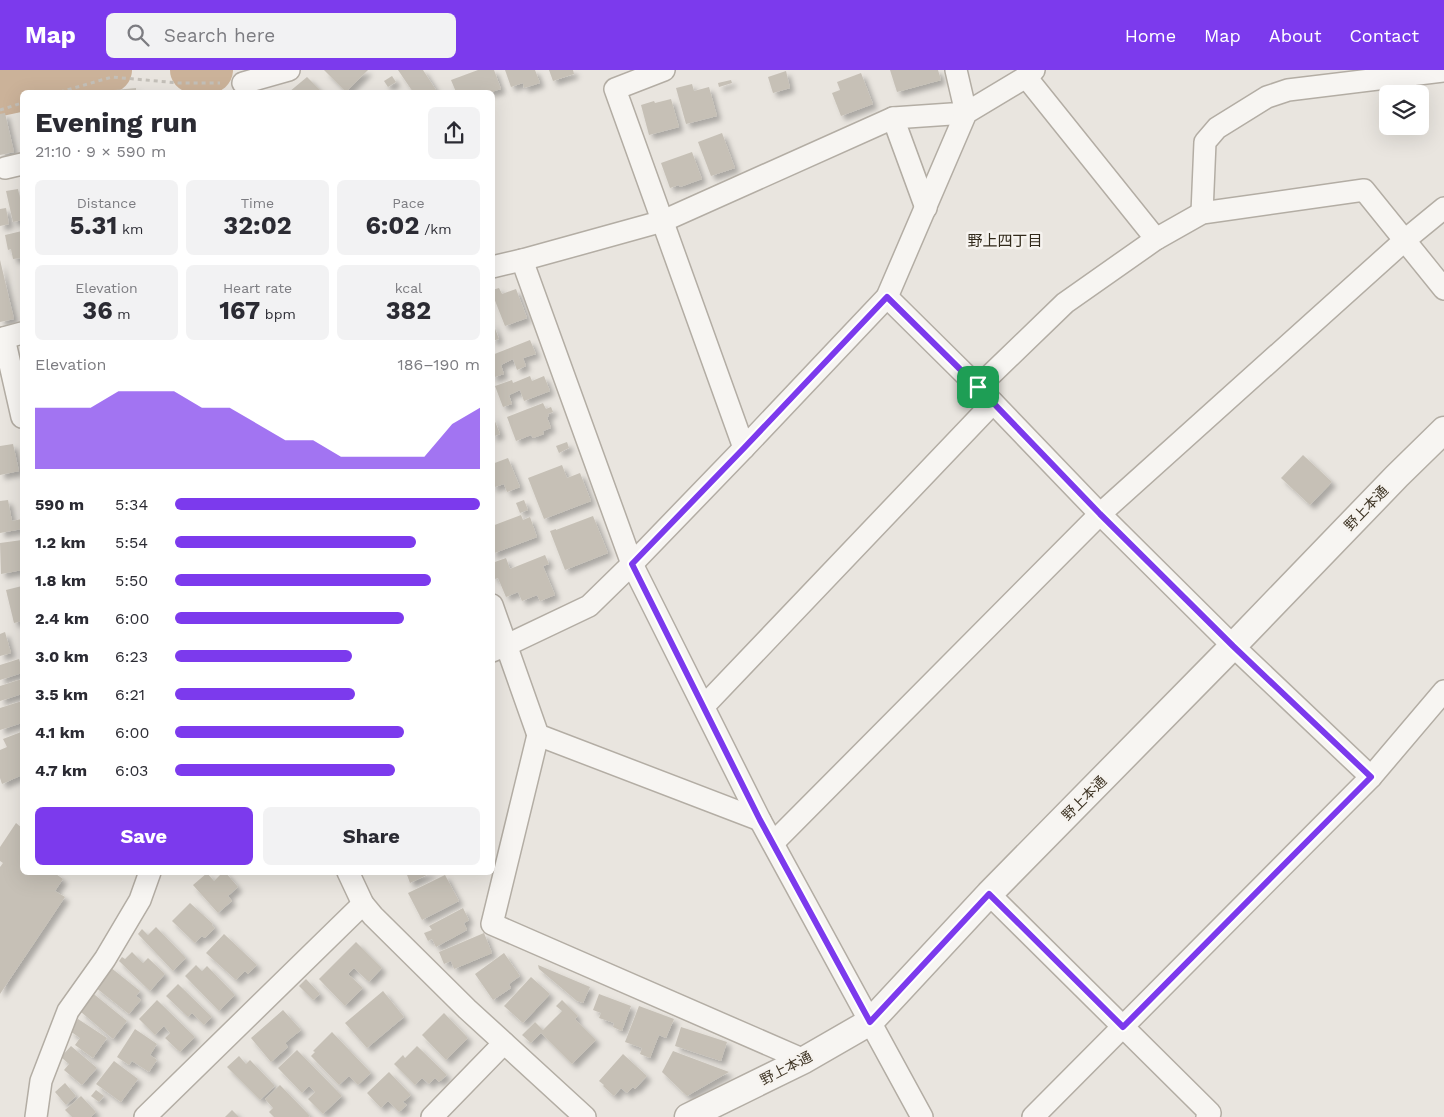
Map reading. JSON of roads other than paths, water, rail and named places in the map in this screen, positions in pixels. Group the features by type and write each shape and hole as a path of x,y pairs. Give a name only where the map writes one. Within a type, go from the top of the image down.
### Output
{"street":[{"path":"243,80 288,70"},
{"path":"664,70 615,89 744,448"},
{"path":"500,648 589,606 744,448 887,297 966,113 956,70"},
{"path":"1202,213 1204,142 1217,128 1267,97 1288,90 1444,71"},
{"path":"495,265 522,260 663,221 893,118 966,113 1030,74 1156,239"},
{"path":"893,118 926,208"},
{"path":"978,387 1066,303 1156,239 1202,213 1364,190 1444,289"},
{"path":"773,843 1100,514 1405,240 1444,208"},
{"path":"522,260 632,564 760,820 922,1117"},
{"path":"887,297 978,387 1100,514 1233,646 1371,777"},
{"path":"9,337 20,405"},
{"path":"704,706 993,403"},
{"name":"野上本通","path":"688,1117 804,1060 870,1022 989,894 1444,430"},
{"path":"495,621 500,648 538,735 492,924 804,1060"},
{"path":"1034,1117 1371,777 1444,691"},
{"path":"538,735 760,820"},
{"path":"36,1117 41,1082 68,1011 105,959 140,900 149,875"},
{"path":"349,875 363,904 373,916 467,1009 585,1117"},
{"path":"989,894 1210,1113 1206,1117"},
{"path":"145,1117 363,904"},
{"path":"432,1117 504,1043"}],"waterway":[{"path":"0,93 109,70"},
{"path":"193,70 210,70"}],"district":[{"name":"野上四丁目","path":"1005,241"}]}
